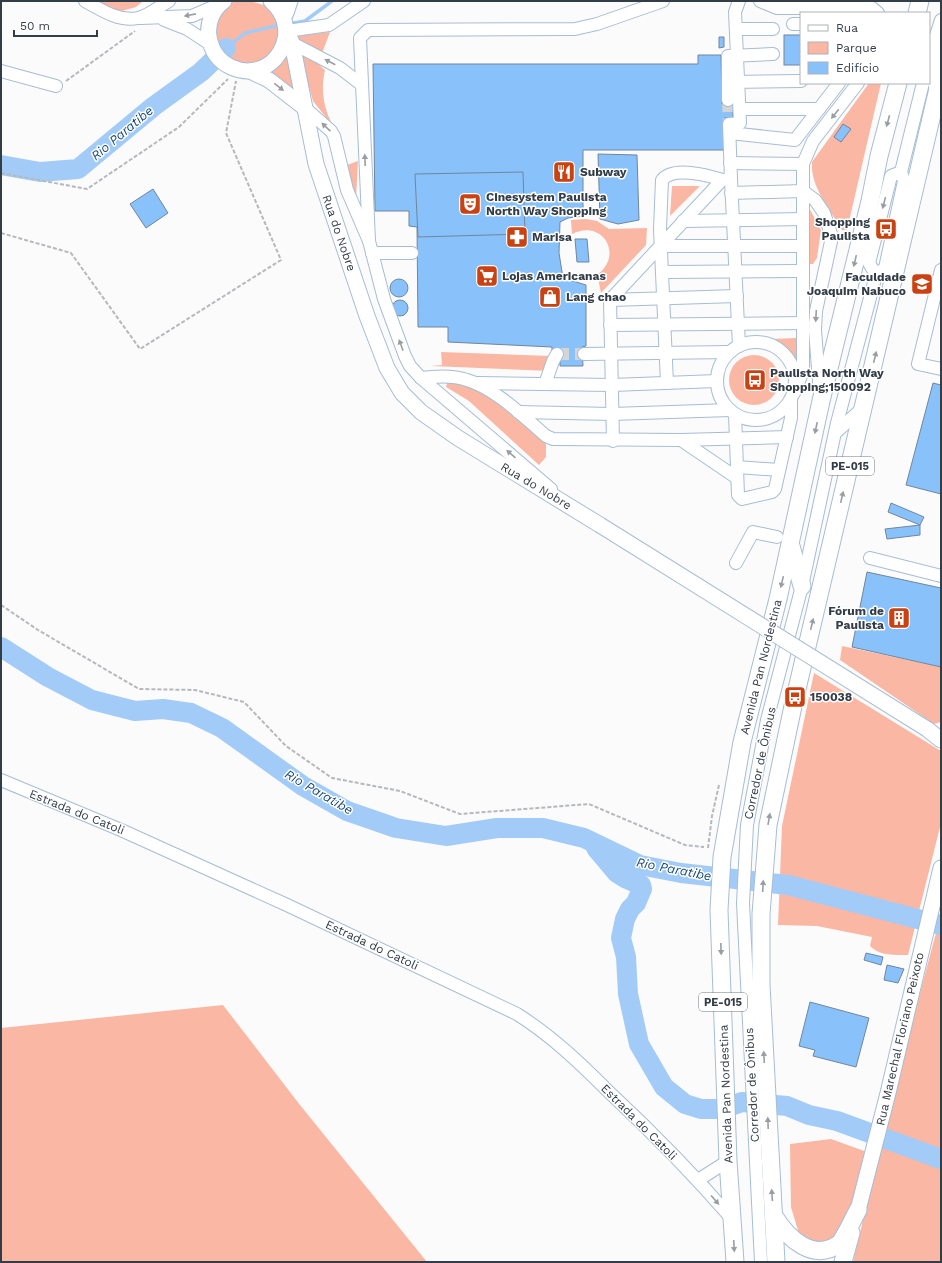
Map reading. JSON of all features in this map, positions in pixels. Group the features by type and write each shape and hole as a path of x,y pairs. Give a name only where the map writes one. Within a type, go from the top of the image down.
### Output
{"highway":[{"path":"917,12 920,1"},
{"path":"934,52 934,82"},
{"name":"PE-015","path":"776,1262 774,1216 762,1151 760,1096 761,914 764,858 768,825 780,765 864,406 934,82"},
{"name":"Avenida Pan Nordestina","path":"735,1262 728,1156 719,910 722,857 742,742 784,541 821,401 870,200 878,156 898,84"},
{"path":"784,541 802,586"},
{"path":"774,1216 788,1237 801,1252 809,1256 823,1257 830,1254 841,1242 858,1210"},
{"path":"844,1262 858,1210"}],"main road":[{"path":"238,68 262,68 272,62 283,48 286,19 271,1"},
{"path":"222,3 212,16 208,30 211,46 217,57 238,68 269,80 305,108"},
{"name":"Rua do Nobre","path":"286,19 316,164 367,316 387,368 402,392 421,412 458,438 572,507 935,733"},
{"name":"Rua Marechal Floriano Peixoto","path":"858,1210 941,868"}],"street":[{"path":"85,1 114,16 139,18 192,16 222,3"},
{"path":"139,18 169,1"},
{"path":"286,19 329,25 364,1"},
{"path":"369,241 360,38 368,30 574,29 597,24 663,1"},
{"path":"613,441 610,300 662,246 682,221 726,180 730,164 729,124 740,123 740,109 733,82 733,56 736,29 735,12 738,1"},
{"path":"760,1 777,8 872,8 877,12"},
{"path":"909,12 915,1"},
{"path":"160,18 179,25 211,46"},
{"path":"286,19 340,68 362,85"},
{"path":"934,52 941,20"},
{"path":"736,29 773,28"},
{"path":"733,56 773,54"},
{"path":"1,71 56,86"},
{"path":"733,82 800,81"},
{"path":"728,100 733,82"},
{"name":"Corredor de Ônibus","path":"760,1096 744,915 747,825 768,720 802,586 835,433 876,275 885,268 904,181 901,172 934,82"},
{"path":"795,140 838,84"},
{"path":"726,180 731,193 738,324 734,349 723,360 717,381 718,392 723,402 733,412 744,418 762,420 779,414 792,397 803,371 803,164 814,141 857,84"},
{"path":"305,108 331,131 334,136 347,190 369,241 384,299 410,366 421,378 572,507"},
{"path":"740,109 819,109"},
{"path":"730,133 814,141"},
{"path":"730,164 803,164"},
{"path":"667,383 660,191 662,180 666,175 674,172 702,175 726,180"},
{"path":"347,190 366,189"},
{"path":"731,193 803,192 815,200 820,207 832,236 816,311 818,382 821,401"},
{"path":"682,221 802,219"},
{"path":"662,246 802,246"},
{"path":"372,253 412,253"},
{"path":"941,270 918,364 941,369"},
{"path":"662,272 803,271"},
{"path":"610,300 736,296"},
{"path":"610,325 804,323"},
{"path":"584,354 734,349 751,342 763,342 774,346 784,353 794,372 791,418 774,490 755,496 742,498 738,497 736,440 733,412"},
{"path":"545,384 557,354"},
{"path":"421,378 459,378 478,383 612,385 717,381"},
{"path":"478,383 518,412 546,436 553,439 613,441 736,440 787,437"},
{"path":"835,433 864,406"},
{"path":"518,412 612,414 733,412"},
{"path":"681,440 737,473 779,470"},
{"path":"736,563 753,532 784,541"},
{"path":"870,558 941,576"},
{"name":"Estrada do Catoli","path":"1,780 128,833 287,905 517,1014 547,1034 568,1052 642,1123 698,1180 732,1220"},
{"name":"Corredor de Ônibus","path":"761,1262 762,1151"},
{"path":"698,1180 728,1156"}],"path":[{"path":"56,86 129,35 135,30 139,18"},
{"path":"1,173 86,189 179,127 238,68"},
{"path":"1,232 71,253 140,349 281,260 226,133 238,68"},
{"path":"1,605 38,630 139,689 195,690 244,702 286,746 332,778 400,792 460,814 589,804 685,845 704,847"}],"green space":[{"path":"95,1 143,1 136,7 115,13"},
{"path":"236,1 258,3 271,9 279,21 281,30 273,55 250,67 225,59 213,36 217,20 227,4"},
{"path":"330,32 318,64 325,70 323,86 324,101 328,115 335,129 313,101 295,36"},
{"path":"287,44 302,101 260,73"},
{"path":"868,84 881,84 847,230 842,230 817,189 812,171 812,162"},
{"path":"358,161 356,198 347,165"},
{"path":"672,186 700,186 670,216"},
{"path":"808,206 821,230 817,258 813,264 808,264"},
{"path":"586,219 597,221 609,229 647,228 646,245 601,293 598,278 595,276 604,268 609,260 607,242 593,231 583,230 572,234 571,220"},
{"path":"796,338 797,365 793,364 788,352 771,339"},
{"path":"441,352 551,356 550,371 431,366 442,365"},
{"path":"749,355 759,355 772,362 779,375 779,385 772,398 759,405 749,405 740,401 733,394 729,385 729,375 733,366 740,359"},
{"path":"448,380 479,387 546,444 546,457 539,465 469,401 446,387"},
{"path":"842,646 941,667 941,722 934,724 840,660"},
{"path":"814,673 941,751 941,823 908,955 878,952 870,946 872,937 817,926 778,925 782,826"},
{"path":"941,914 941,1262 853,1262 891,1102"},
{"path":"223,1005 300,1105 427,1262 1,1262 1,1028"},
{"path":"831,1139 867,1152 850,1213 825,1252 799,1234 791,1207 790,1144"}],"building":[{"path":"784,35 800,35 800,65 784,65"},
{"path":"719,37 724,37 724,47 719,48"},
{"path":"698,55 721,55 722,104 732,103 733,118 724,118 725,150 583,150 583,216 568,218 560,222 559,253 563,278 586,285 586,346 582,347 583,366 560,366 560,360 552,351 552,347 448,342 448,327 418,327 417,227 409,226 409,211 375,211 373,64 698,64"},
{"path":"843,124 851,129 841,142 834,137"},
{"path":"598,154 637,155 639,220 618,224 600,219"},
{"name":"Cinesystem Paulista North Way Shopping","path":"523,172 525,234 418,237 415,174"},
{"path":"153,189 168,213 146,228 130,204"},
{"path":"575,239 587,239 589,262 577,262"},
{"path":"399,279 405,282 408,288 405,294 399,297 393,294 390,288 393,282"},
{"path":"397,300 403,300 408,305 406,314 403,316 397,316 392,311 392,305"},
{"path":"754,374 758,376 760,380 758,384 754,386 750,384 748,380 750,376"},
{"path":"933,383 941,385 941,494 906,485"},
{"path":"891,503 924,517 920,525 888,512"},
{"path":"920,525 920,535 887,539 885,529"},
{"name":"Fórum de Paulista","path":"867,572 941,588 941,667 852,647"},
{"path":"866,953 883,957 881,965 864,960"},
{"path":"887,965 904,969 898,983 884,980"},
{"path":"810,1002 869,1018 856,1067 813,1056 815,1050 799,1046"}],"waterway":[{"path":"288,24 305,21 332,1"},
{"path":"226,48 245,33 280,25"},
{"name":"Rio Paratibe","path":"1,165 40,172 78,169 154,106 201,72 226,48"},
{"name":"Rio Paratibe","path":"1,647 48,677 92,700 135,711 163,709 191,713 222,728 303,786 347,811 396,828 446,836 497,828 543,828 584,838 640,865 681,873 788,885 941,925"},
{"path":"596,848 617,873 641,885 642,889 636,903 630,909 625,919 621,938 626,957 628,994 639,1044 664,1087 685,1104 701,1109 722,1109 742,1102 787,1106 809,1115 837,1121 941,1159"}],"tunnel":[{"path":"728,100 729,124"},
{"path":"557,354 584,354"}],"place":[{"name":"Subway","path":"564,172"},
{"name":"Cinesystem Paulista North Way Shopping","path":"470,204"},
{"name":"Shopping Paulista","path":"886,229"},
{"name":"Marisa","path":"517,237"},
{"name":"Lojas Americanas","path":"487,276"},
{"name":"Faculdade Joaquim Nabuco","path":"922,284"},
{"name":"Lang chao","path":"550,297"},
{"name":"Paulista North Way Shopping;150092","path":"755,380"},
{"name":"Fórum de Paulista","path":"899,618"},
{"name":"150038","path":"795,697"}]}
